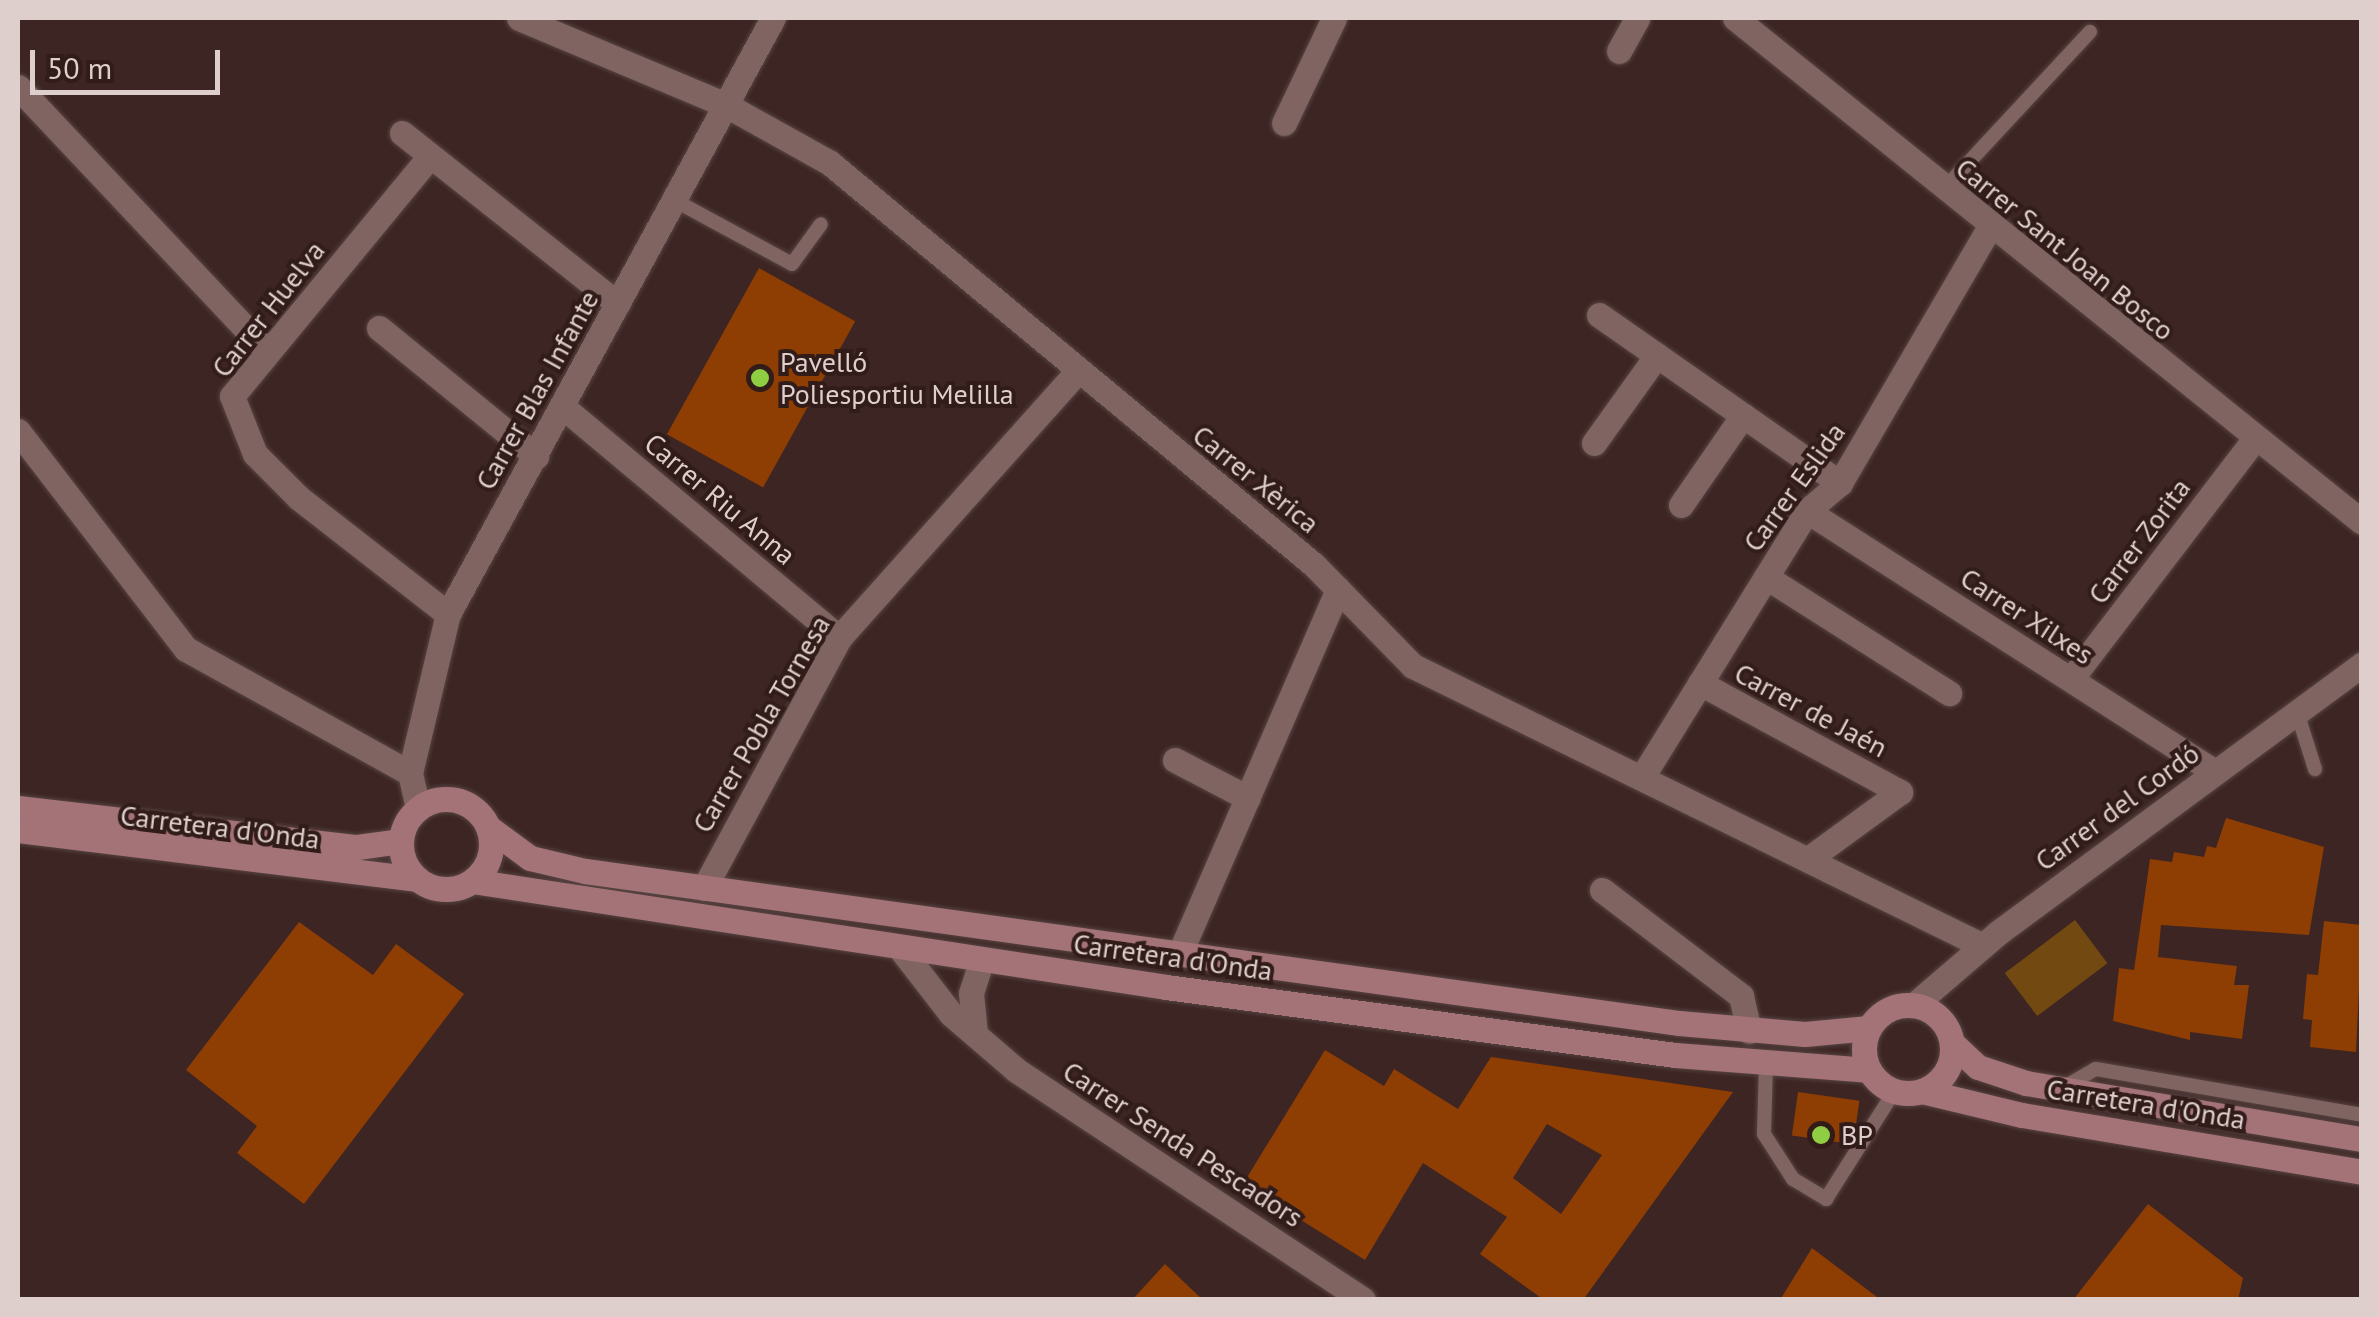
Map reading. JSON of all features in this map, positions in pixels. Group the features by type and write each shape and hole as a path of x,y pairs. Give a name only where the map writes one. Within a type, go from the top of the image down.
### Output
{"main road":[{"path":"458,800 488,828 489,857 472,881 440,889 416,879 400,841 418,808 458,800"},
{"name":"Carretera d'Onda","path":"18,808 357,848 400,841"},
{"name":"Carretera d'Onda","path":"488,828 530,858 704,888 1749,1031 1868,1028"},
{"name":"Carretera d'Onda","path":"18,830 416,879"},
{"name":"Carretera d'Onda","path":"472,881 982,960 1766,1065 1868,1070"},
{"path":"1914,1005 1939,1018 1952,1043 1946,1072 1922,1091 1894,1092 1868,1070 1868,1028 1888,1010 1914,1005"},
{"name":"Carretera d'Onda","path":"1952,1043 1978,1067 2062,1088 2362,1139"},
{"name":"Carretera d'Onda","path":"1922,1091 2022,1115 2362,1172"}],"street":[{"name":"Carrer Xèrica","path":"519,18 560,25 726,104 830,163 1338,590 1413,666 1981,945"},
{"name":"Carrer Blas Infante","path":"418,808 410,773 448,614 773,18"},
{"path":"1284,123 1334,18"},
{"path":"1619,51 1637,18"},
{"name":"Carrer Sant Joan Bosco","path":"1735,18 1989,228 2362,522"},
{"path":"18,88 268,352"},
{"path":"402,133 618,304"},
{"name":"Carrer Huelva","path":"430,156 232,396 255,454 299,498 448,614"},
{"name":"Carrer Eslida","path":"1642,778 1807,511 1840,483 1989,228"},
{"path":"1599,315 1840,483"},
{"path":"379,328 536,456"},
{"path":"1594,443 1657,355"},
{"name":"Carrer Pobla Tornesa","path":"704,888 839,638 1078,371"},
{"name":"Carrer Riu Anna","path":"563,406 839,638"},
{"path":"1681,505 1743,416"},
{"path":"18,431 186,649 410,773"},
{"name":"Carrer Zorita","path":"2071,679 2254,440"},
{"name":"Carrer Xilxes","path":"1807,511 2215,772"},
{"path":"1766,577 1949,693"},
{"path":"1180,955 1338,590"},
{"name":"Carrer del Cordó","path":"1914,1005 1981,945 2362,664"},
{"name":"Carrer de Jaén","path":"1700,684 1900,792 1808,859"},
{"path":"1176,760 1248,798"},
{"path":"1602,890 1741,996 1749,1031"},
{"name":"Carrer Senda Pescadors","path":"900,948 950,1014 1016,1070 1363,1300"},
{"path":"975,1033 971,993 982,960"}],"lane":[{"path":"1943,190 2090,32"},
{"path":"674,200 792,264 820,224"},
{"path":"2297,712 2315,769"},
{"path":"1766,1065 1764,1134 1793,1180 1826,1199 1894,1092"},
{"path":"2062,1088 2096,1069 2362,1115"}],"shaded area":[{"path":"2075,920 2107,963 2037,1016 2005,973"}],"building":[{"name":"Pavelló Poliesportiu Melilla","path":"759,268 855,321 763,488 667,434"},
{"path":"2226,818 2324,847 2309,935 2161,925 2158,957 2237,966 2234,985 2249,985 2242,1039 2190,1032 2190,1040 2113,1021 2119,968 2134,970 2150,859 2172,862 2174,852 2204,857 2207,846 2216,848"},
{"path":"2324,921 2362,925 2356,1052 2310,1047 2312,1020 2303,1019 2307,974 2318,975"},
{"path":"299,922 373,975 396,944 464,994 304,1204 237,1153 257,1126 186,1070"},
{"path":"1325,1050 1384,1086 1394,1069 1458,1109 1491,1057 1733,1092 1583,1300 1544,1300 1480,1254 1507,1217 1423,1163 1365,1260 1243,1184","holes":["1547,1124 1602,1155 1561,1214 1513,1178"]},
{"path":"1798,1092 1859,1101 1853,1144 1792,1136"},
{"path":"2148,1204 2243,1278 2238,1300 2073,1300"},
{"path":"1812,1248 1881,1300 1780,1300"},
{"path":"1165,1264 1203,1300 1132,1300"}],"place":[{"name":"Pavelló Poliesportiu Melilla","path":"760,378"},
{"name":"BP","path":"1821,1135"}]}
